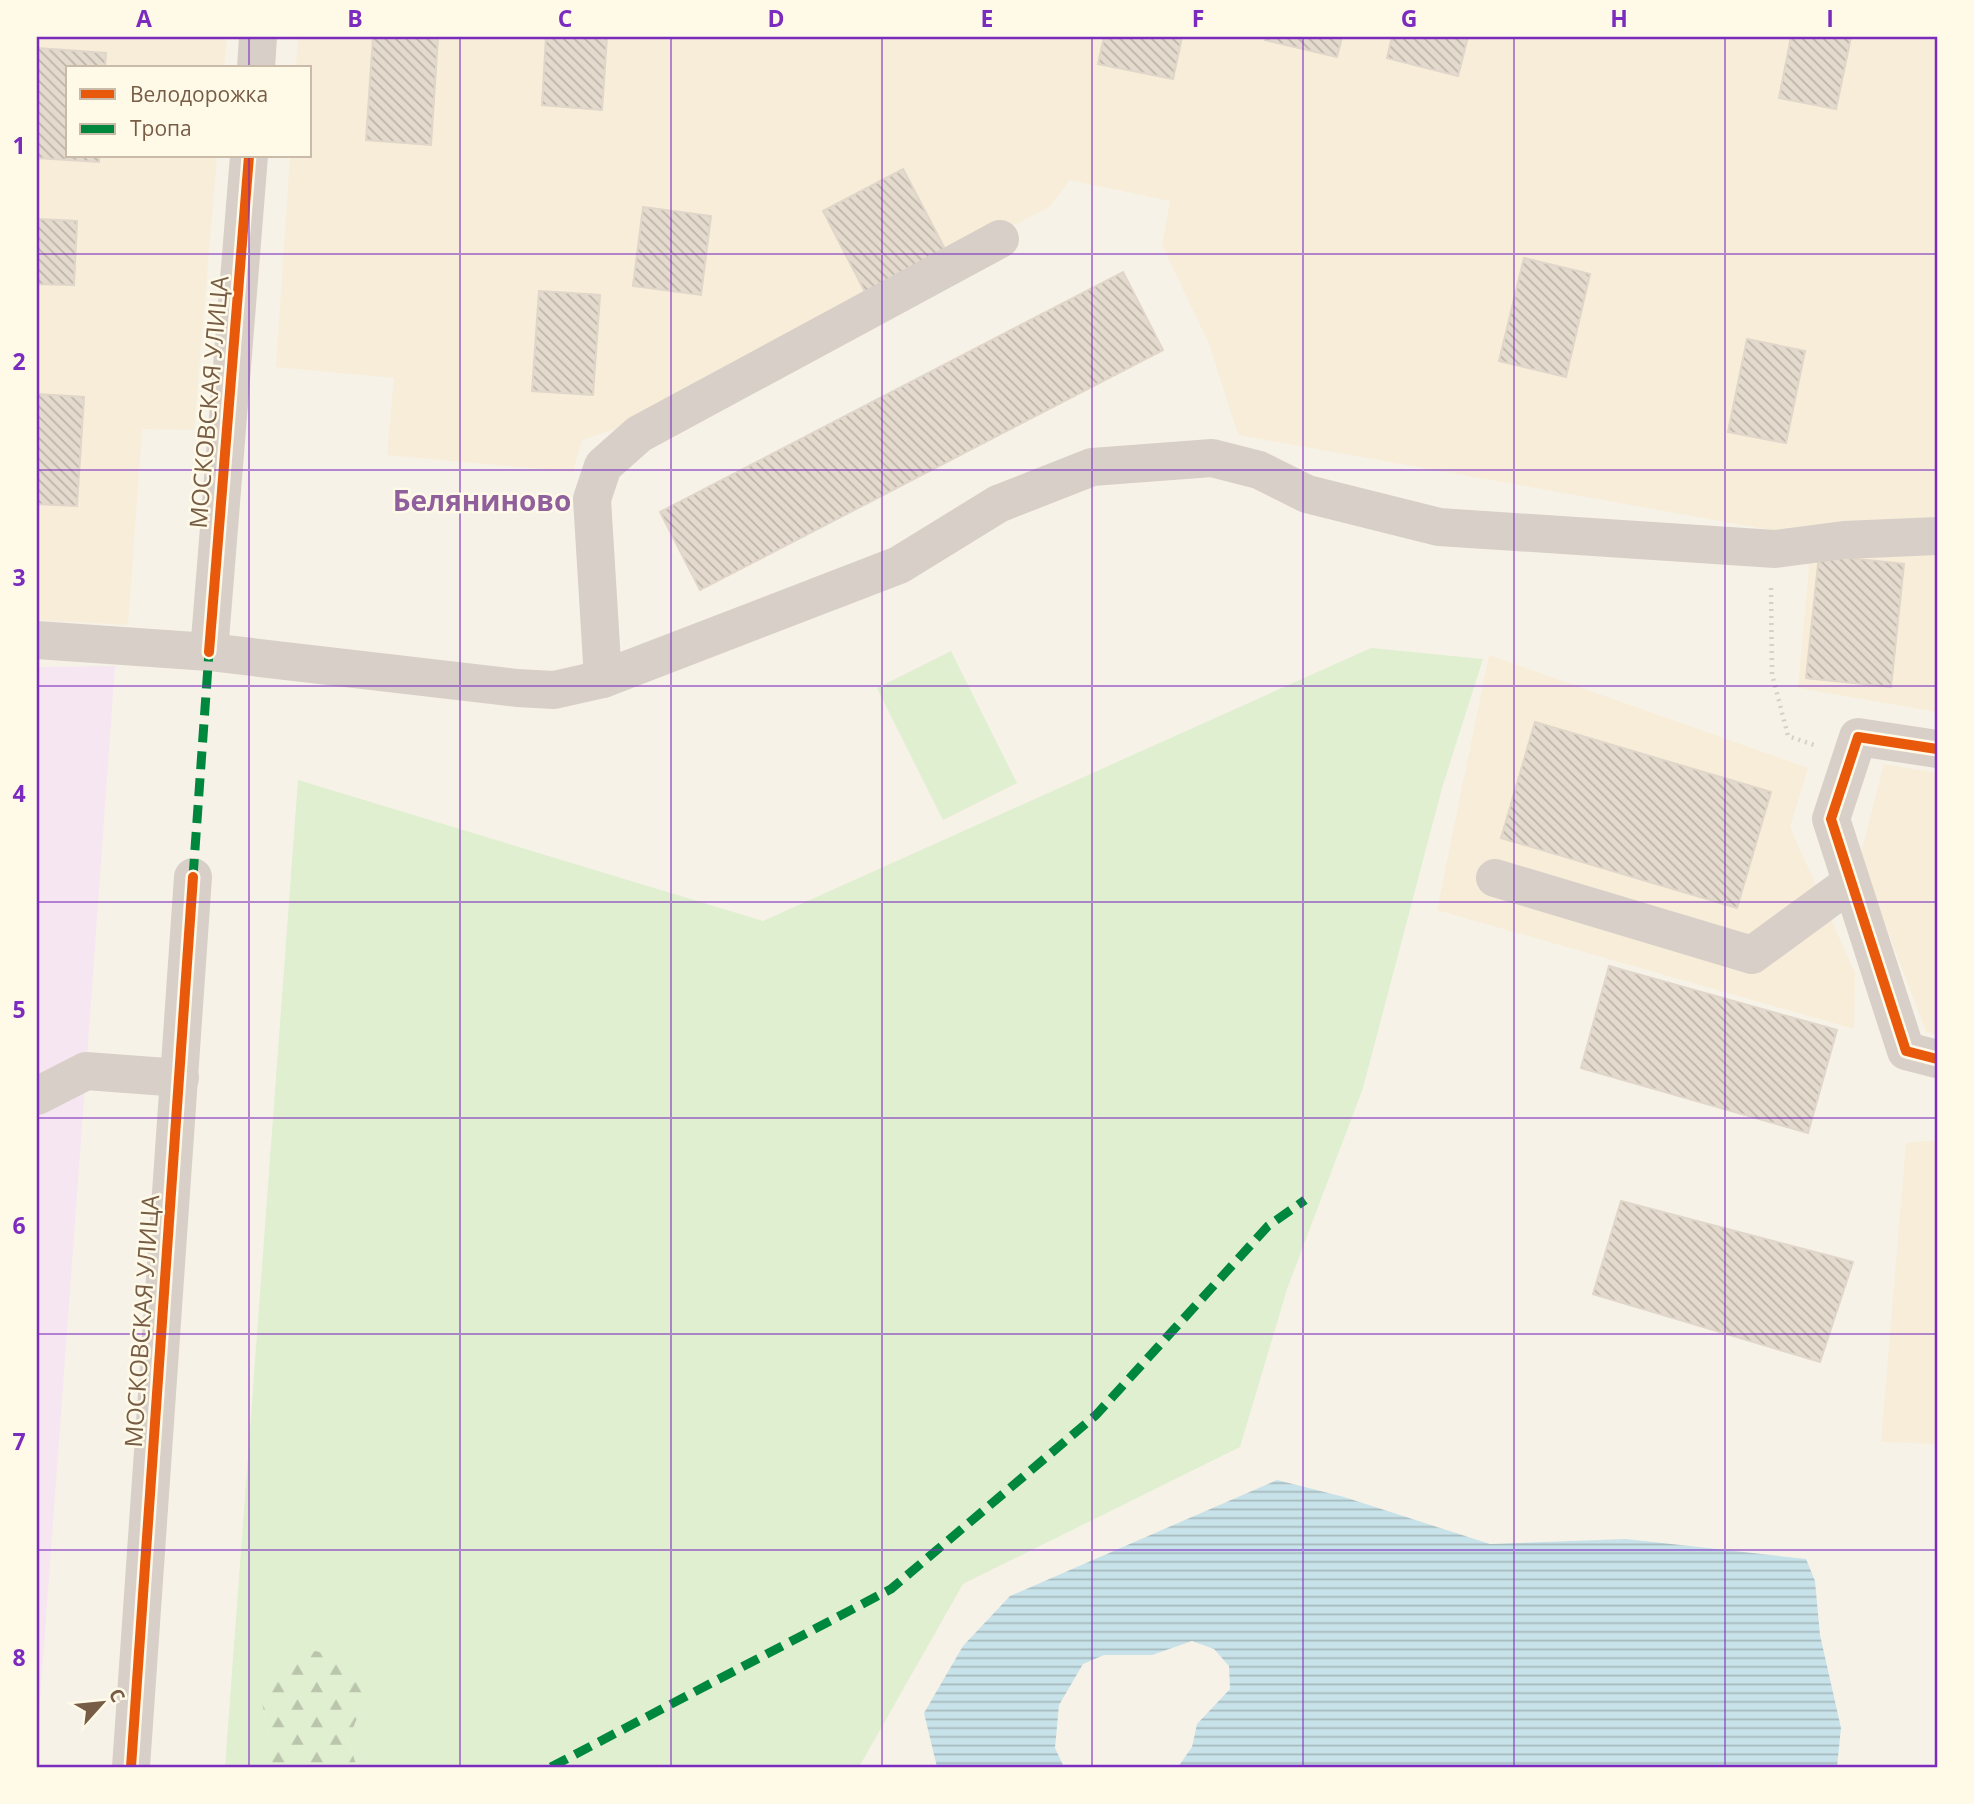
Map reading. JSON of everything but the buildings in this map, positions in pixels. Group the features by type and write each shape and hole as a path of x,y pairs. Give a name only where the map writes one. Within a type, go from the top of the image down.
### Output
{"street":[{"path":"256,66 258,37"},
{"name":"МОСКОВСКАЯ УЛИЦА","path":"209,653 249,158"},
{"path":"603,679 592,499 603,466 639,434 1000,239"},
{"path":"37,640 209,653 554,690 603,679 899,565 998,504 1091,467 1212,458 1259,470 1307,494 1439,527 1775,549 1844,540 1937,536"},
{"path":"1937,749 1858,737 1830,819 1849,884 1906,1051 1937,1059"},
{"name":"МОСКОВСКАЯ УЛИЦА","path":"131,1767 193,877"},
{"path":"1495,878 1752,955 1849,884"},
{"path":"37,1096 86,1071 180,1078"}],"path":[{"path":"1775,549 1770,605 1772,674 1788,736 1851,758"}],"shaded area":[{"path":"37,37 227,37 224,66 66,66 66,158 217,158 194,430 142,429 128,625 37,620"},
{"path":"298,37 1937,37 1937,712 1798,688 1812,533 1771,530 1238,435 1209,344 1162,245 1170,201 1070,180 1049,207 633,423 582,440 573,472 387,455 394,378 276,367 290,158 312,158 312,66 296,66"},
{"path":"1489,655 1808,768 1790,827 1855,973 1854,1029 1437,910"},
{"path":"115,666 86,1071 37,1741 37,667"},
{"path":"1884,764 1937,773 1937,1035 1926,1032 1860,857"},
{"path":"1937,1140 1937,1444 1881,1442 1906,1143"}],"green space":[{"path":"1371,648 1483,659 1442,788 1363,1088 1287,1289 1240,1447 963,1584 859,1767 357,1767 348,1740 365,1699 261,1699 271,1743 263,1767 225,1767 298,780 763,921"},
{"path":"951,651 1017,783 943,820 877,688"},
{"path":"316,1651 340,1659 361,1675 365,1699 348,1740 357,1767 263,1767 271,1743 261,1699 292,1658"}],"water":[{"path":"1277,1480 1344,1497 1490,1544 1626,1539 1806,1559 1815,1581 1820,1635 1841,1728 1837,1767 1178,1767 1192,1747 1197,1724 1230,1689 1229,1666 1214,1649 1192,1641 1152,1655 1104,1655 1083,1664 1059,1705 1055,1748 1064,1767 937,1767 924,1713 963,1646 1010,1596"}],"marked path":[{"path":"193,877 209,652"},
{"path":"551,1767 891,1589 1096,1415 1268,1226 1305,1200"}],"cycle path":[{"path":"209,652 249,158"},
{"path":"1937,749 1858,737 1831,819 1906,1051 1937,1059"},
{"path":"131,1767 193,877"}],"district":[{"name":"Беляниново","path":"482,500"}]}
